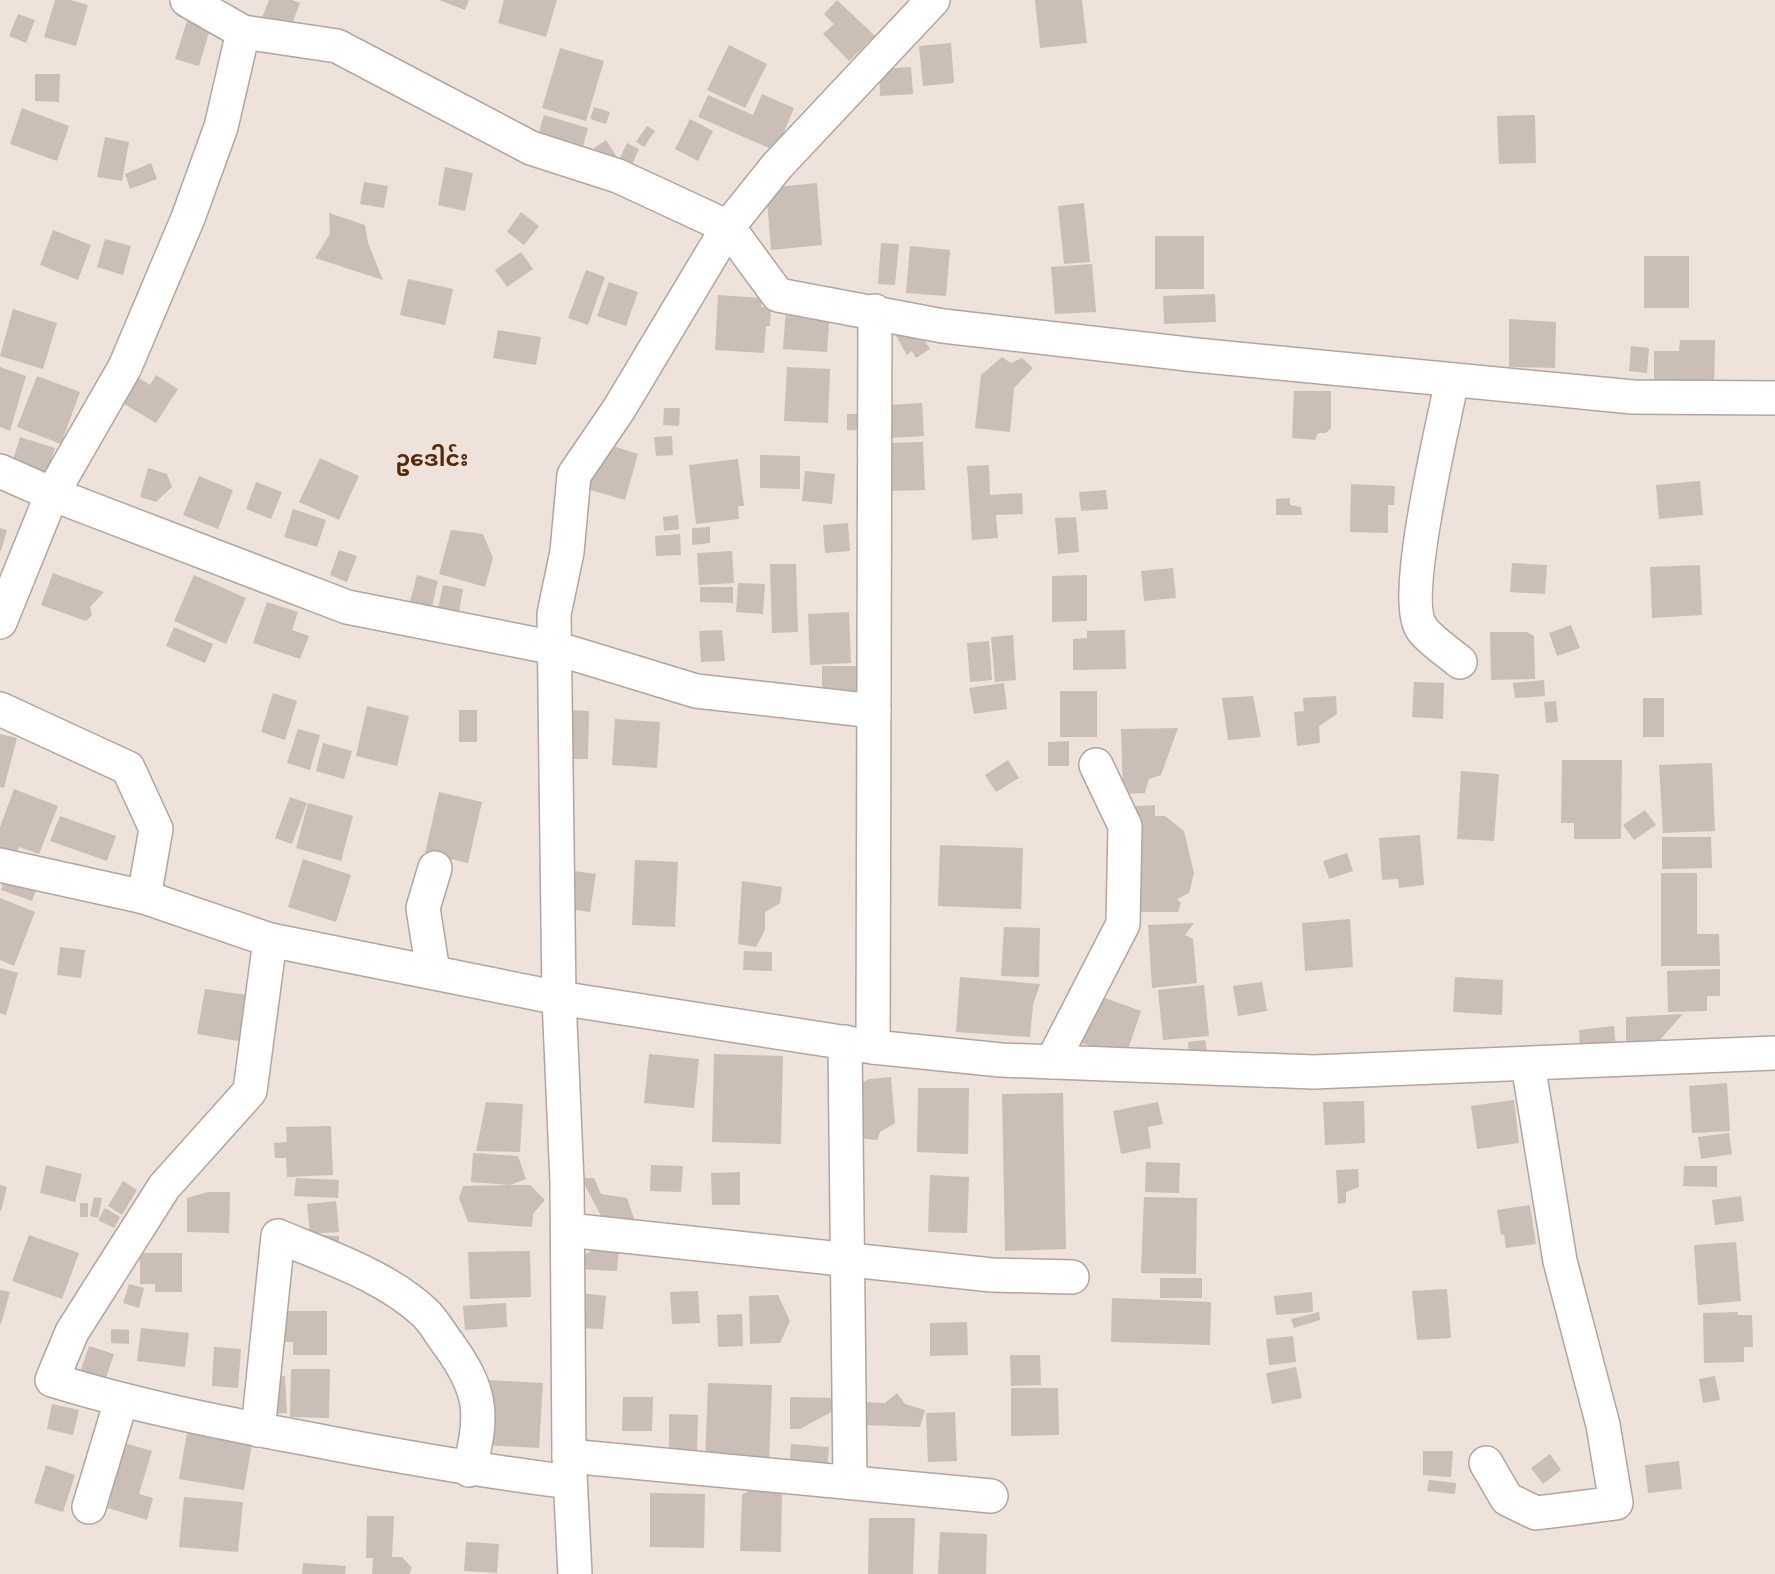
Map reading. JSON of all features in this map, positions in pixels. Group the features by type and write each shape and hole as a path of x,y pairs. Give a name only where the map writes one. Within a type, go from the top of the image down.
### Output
{"street":[{"path":"188,0 243,32 337,46 531,148 618,176 728,227 778,295 875,311 943,326 1011,335 1633,397 1775,398"},
{"path":"575,1574 570,1469 568,1230 559,998 554,614 567,552 574,475 619,409 728,227 777,166 933,0"},
{"path":"0,622 52,494 124,367 188,218 222,127 243,32"},
{"path":"850,1482 846,1260 859,1045 874,711 875,311"},
{"path":"1452,380 1418,559 1415,598 1421,628 1460,662"},
{"path":"0,471 52,494 347,607 555,648 696,690 874,711"},
{"path":"0,709 128,768 156,829 144,897"},
{"path":"1052,1062 1124,924 1125,826 1096,765"},
{"path":"0,865 144,897 270,940 559,998 859,1045 1001,1060 1314,1072 1775,1053"},
{"path":"433,972 423,908 435,868"},
{"path":"270,940 250,1091 164,1187 72,1332 52,1380 121,1401 258,1430 469,1470 570,1469 850,1482 991,1496"},
{"path":"1486,1463 1507,1499 1536,1513 1616,1503 1603,1425 1560,1261 1528,1064"},
{"path":"568,1230 992,1275 1072,1277"},
{"path":"258,1430 278,1236 375,1278 425,1312 467,1370 478,1400 477,1439 469,1470"},
{"path":"89,1507 121,1401"}],"building":[{"path":"55,0 70,0 88,5 76,46 44,37"},
{"path":"269,0 292,0 300,3 288,34 260,23"},
{"path":"439,0 469,0 465,10"},
{"path":"504,0 557,0 546,37 498,23"},
{"path":"837,0 875,36 849,61 823,34 834,24 824,14"},
{"path":"1035,0 1082,0 1087,43 1040,48"},
{"path":"18,14 35,20 26,43 9,36"},
{"path":"187,21 210,29 199,66 175,59"},
{"path":"951,43 954,83 923,86 919,46"},
{"path":"729,45 767,64 745,108 707,90"},
{"path":"560,48 604,61 586,121 542,108"},
{"path":"911,67 913,94 880,96 879,69"},
{"path":"35,74 60,74 59,102 35,101"},
{"path":"762,94 794,108 776,151 698,117 708,95 753,115"},
{"path":"594,107 610,112 606,124 590,119"},
{"path":"22,108 69,126 57,161 10,144"},
{"path":"544,115 588,128 583,146 539,132"},
{"path":"1535,115 1536,163 1499,164 1497,116"},
{"path":"690,119 713,131 698,161 675,149"},
{"path":"647,126 655,131 644,147 636,142"},
{"path":"105,137 129,142 122,181 97,177"},
{"path":"606,140 617,157 606,165 594,148"},
{"path":"627,143 639,149 629,171 616,166"},
{"path":"151,163 157,179 130,189 125,174"},
{"path":"445,167 473,173 465,211 438,205"},
{"path":"364,182 388,186 384,208 360,204"},
{"path":"817,183 822,245 771,250 766,188"},
{"path":"1084,203 1090,262 1064,264 1058,206"},
{"path":"521,212 539,226 524,245 507,232"},
{"path":"329,213 365,225 368,243 383,280 315,258 330,234"},
{"path":"53,230 91,245 78,280 40,265"},
{"path":"1155,236 1204,236 1204,289 1155,289"},
{"path":"105,239 131,246 123,275 97,267"},
{"path":"881,243 899,244 895,285 878,284"},
{"path":"910,246 950,250 946,296 906,293"},
{"path":"521,252 533,269 507,287 495,270"},
{"path":"1644,256 1689,256 1689,308 1644,308"},
{"path":"1092,264 1096,312 1055,314 1051,267"},
{"path":"586,270 605,277 588,325 568,318"},
{"path":"408,279 453,289 445,325 400,315"},
{"path":"609,282 638,292 626,326 597,316"},
{"path":"1215,294 1216,322 1164,324 1163,296"},
{"path":"718,295 762,298 761,307 771,307 770,326 766,326 764,353 715,350"},
{"path":"786,308 830,311 827,352 783,349"},
{"path":"13,309 57,323 43,369 0,356"},
{"path":"1509,319 1556,322 1555,368 1509,367"},
{"path":"915,324 930,349 916,358 912,351 907,355 896,336"},
{"path":"498,330 541,337 536,365 493,358"},
{"path":"1680,340 1715,340 1714,390 1654,389 1654,351 1679,351"},
{"path":"1631,346 1649,348 1647,373 1629,371"},
{"path":"1002,357 1011,363 1022,358 1033,368 1014,388 1010,432 975,428 981,375"},
{"path":"0,367 26,376 10,431 0,427"},
{"path":"787,367 830,369 828,423 784,421"},
{"path":"129,372 150,385 156,375 178,389 156,423 114,398"},
{"path":"37,376 80,392 61,444 17,427"},
{"path":"1294,391 1331,391 1331,428 1326,433 1318,433 1315,440 1292,438"},
{"path":"922,403 924,436 890,438 888,405"},
{"path":"664,408 680,408 679,426 663,425"},
{"path":"847,414 870,414 869,431 847,430"},
{"path":"672,436 673,455 656,456 654,437"},
{"path":"20,437 55,448 47,472 13,460"},
{"path":"601,442 638,454 625,500 587,489"},
{"path":"923,442 925,490 889,491 887,443"},
{"path":"760,455 800,456 800,489 760,488"},
{"path":"320,458 359,476 339,520 299,502"},
{"path":"738,459 744,506 738,506 739,519 696,524 689,465"},
{"path":"989,465 990,495 1022,493 1023,514 996,515 998,538 972,540 967,466"},
{"path":"148,468 167,474 172,487 156,502 140,497"},
{"path":"805,471 835,474 832,504 802,501"},
{"path":"199,476 233,490 218,529 183,515"},
{"path":"1700,481 1703,515 1659,519 1656,485"},
{"path":"256,482 282,492 271,519 246,509"},
{"path":"1351,484 1395,486 1394,505 1388,505 1388,533 1350,532"},
{"path":"1106,490 1108,509 1081,511 1079,492"},
{"path":"1290,498 1290,505 1301,507 1302,515 1276,515 1276,499"},
{"path":"293,509 326,520 317,547 284,537"},
{"path":"678,515 679,529 664,531 663,517"},
{"path":"1076,517 1079,552 1058,554 1055,518"},
{"path":"848,523 850,551 825,553 823,525"},
{"path":"710,527 710,543 692,545 692,528"},
{"path":"0,528 7,530 1,551 0,551"},
{"path":"451,530 483,534 493,558 485,587 439,574"},
{"path":"680,534 681,555 656,556 655,536"},
{"path":"339,550 357,556 347,582 330,575"},
{"path":"732,551 734,583 699,585 697,553"},
{"path":"1512,563 1547,565 1545,594 1510,592"},
{"path":"770,564 796,564 798,632 772,633"},
{"path":"1700,565 1702,615 1652,618 1650,567"},
{"path":"1173,568 1176,598 1144,601 1141,571"},
{"path":"53,573 104,592 90,607 92,615 86,621 41,605"},
{"path":"194,575 246,598 226,644 174,621"},
{"path":"417,575 438,581 430,615 408,609"},
{"path":"1087,575 1087,621 1052,622 1052,576"},
{"path":"738,583 765,584 763,614 736,612"},
{"path":"443,585 463,589 458,618 437,614"},
{"path":"700,587 733,587 733,603 700,602"},
{"path":"267,602 298,612 292,630 309,636 300,659 253,643"},
{"path":"849,612 851,663 810,665 808,614"},
{"path":"1571,625 1580,648 1557,656 1549,633"},
{"path":"174,627 213,644 205,663 166,646"},
{"path":"722,630 725,661 701,662 699,631"},
{"path":"1125,630 1126,669 1073,670 1073,639 1087,638 1087,631"},
{"path":"1490,632 1527,632 1534,636 1535,679 1491,680"},
{"path":"1013,635 1016,680 995,682 991,637"},
{"path":"989,641 992,680 970,682 967,643"},
{"path":"822,666 859,666 859,695 822,696"},
{"path":"1544,680 1545,696 1515,698 1513,683"},
{"path":"1414,682 1444,683 1443,719 1412,717"},
{"path":"1004,683 1007,709 974,714 969,688"},
{"path":"1060,691 1097,691 1097,737 1060,737"},
{"path":"273,693 297,701 285,740 261,732"},
{"path":"1253,696 1261,737 1228,740 1222,698"},
{"path":"1336,696 1337,714 1319,726 1320,743 1297,746 1294,712 1304,711 1303,698"},
{"path":"1643,698 1664,698 1664,737 1643,737"},
{"path":"1556,701 1558,722 1546,723 1544,702"},
{"path":"367,706 409,716 397,766 356,756"},
{"path":"459,710 477,710 477,742 459,742"},
{"path":"566,710 589,711 588,759 565,759"},
{"path":"615,719 660,722 657,768 612,765"},
{"path":"1178,728 1161,775 1149,779 1145,793 1123,794 1121,729"},
{"path":"298,729 320,735 310,770 287,763"},
{"path":"0,734 17,738 4,788 0,787"},
{"path":"1069,741 1069,766 1048,766 1048,742"},
{"path":"323,743 352,751 344,779 316,771"},
{"path":"1008,760 1019,778 996,792 985,775"},
{"path":"1562,760 1622,760 1621,839 1574,839 1574,823 1561,823"},
{"path":"1712,763 1715,831 1663,833 1659,765"},
{"path":"1461,771 1499,774 1494,841 1457,839"},
{"path":"14,789 58,806 39,854 19,847 16,856 0,849 0,827"},
{"path":"439,792 482,802 468,863 425,853"},
{"path":"290,797 307,803 292,844 275,838"},
{"path":"308,803 353,816 341,861 296,848"},
{"path":"1155,805 1155,816 1165,816 1184,831 1194,873 1189,893 1177,899 1181,903 1178,912 1134,912 1136,806"},
{"path":"1645,810 1656,825 1634,840 1623,825"},
{"path":"60,816 116,836 107,861 50,841"},
{"path":"1420,835 1424,885 1399,888 1398,879 1382,880 1379,838"},
{"path":"1662,837 1711,837 1712,868 1662,869"},
{"path":"940,845 1023,848 1021,909 938,906"},
{"path":"1347,853 1353,871 1329,879 1323,861"},
{"path":"303,859 351,875 336,922 288,907"},
{"path":"635,860 678,862 675,927 632,925"},
{"path":"574,871 596,874 590,912 569,909"},
{"path":"1661,873 1697,873 1697,934 1719,934 1720,966 1661,966"},
{"path":"5,877 37,888 32,901 1,890"},
{"path":"742,881 782,887 780,903 765,912 765,930 756,947 738,944"},
{"path":"0,898 35,912 14,966 0,960"},
{"path":"1350,919 1353,967 1305,971 1302,923"},
{"path":"1194,923 1185,935 1193,939 1197,983 1152,988 1148,925"},
{"path":"1004,927 1040,928 1039,977 1001,976"},
{"path":"60,947 85,950 81,978 57,975"},
{"path":"744,951 772,952 772,971 743,970"},
{"path":"0,968 18,973 6,1015 0,1013"},
{"path":"1720,969 1720,996 1707,996 1707,1011 1668,1012 1667,971"},
{"path":"960,977 1040,984 1033,1005 1030,1037 956,1032"},
{"path":"1455,977 1503,980 1502,1015 1453,1012"},
{"path":"1262,982 1267,1011 1238,1016 1233,986"},
{"path":"1204,985 1209,1036 1163,1040 1158,990"},
{"path":"205,989 247,995 239,1041 197,1034"},
{"path":"1091,993 1141,1011 1125,1058 1079,1042"},
{"path":"1683,1014 1649,1052 1626,1053 1626,1017"},
{"path":"1614,1026 1616,1047 1580,1050 1579,1030"},
{"path":"1205,1040 1207,1051 1189,1053 1188,1042"},
{"path":"649,1054 699,1059 694,1108 644,1103"},
{"path":"714,1054 783,1056 781,1144 712,1142"},
{"path":"891,1077 895,1123 880,1132 877,1140 859,1138 862,1083 869,1079"},
{"path":"1727,1083 1730,1131 1692,1133 1689,1086"},
{"path":"918,1088 969,1088 968,1154 917,1152"},
{"path":"1063,1093 1066,1249 1005,1251 1002,1094"},
{"path":"1514,1100 1519,1143 1477,1149 1471,1106"},
{"path":"1364,1101 1365,1143 1325,1145 1323,1102"},
{"path":"486,1102 523,1104 520,1152 476,1151"},
{"path":"1158,1102 1163,1124 1148,1127 1151,1148 1121,1154 1113,1111"},
{"path":"331,1126 333,1175 287,1177 286,1158 275,1158 274,1143 287,1142 286,1127"},
{"path":"1729,1133 1732,1154 1701,1159 1698,1137"},
{"path":"473,1153 518,1156 526,1179 510,1185 471,1182"},
{"path":"1146,1162 1180,1163 1179,1193 1145,1192"},
{"path":"46,1165 82,1174 75,1202 40,1193"},
{"path":"651,1165 683,1166 681,1192 650,1191"},
{"path":"1684,1166 1717,1166 1717,1187 1683,1186"},
{"path":"1358,1169 1359,1187 1346,1192 1346,1203 1338,1204 1336,1170"},
{"path":"740,1172 740,1205 712,1205 711,1173"},
{"path":"930,1175 969,1177 967,1233 928,1232"},
{"path":"296,1178 339,1180 338,1198 294,1196"},
{"path":"581,1178 594,1178 601,1194 627,1198 637,1227 606,1225"},
{"path":"123,1181 137,1190 122,1215 108,1206"},
{"path":"0,1185 7,1187 1,1211 0,1211"},
{"path":"530,1185 545,1200 533,1214 532,1227 468,1222 459,1198 463,1186"},
{"path":"208,1192 230,1192 229,1233 187,1232 187,1198"},
{"path":"1741,1196 1744,1221 1715,1225 1712,1200"},
{"path":"94,1197 102,1198 98,1218 90,1216"},
{"path":"1144,1197 1197,1198 1196,1274 1141,1273"},
{"path":"336,1201 339,1232 310,1234 307,1204"},
{"path":"80,1203 88,1203 88,1217 80,1217"},
{"path":"1530,1205 1536,1244 1506,1248 1504,1234 1501,1235 1497,1210"},
{"path":"105,1208 120,1217 114,1228 98,1220"},
{"path":"29,1235 79,1253 62,1299 12,1281"},
{"path":"306,1235 339,1236 339,1245"},
{"path":"1736,1242 1741,1301 1698,1305 1694,1245"},
{"path":"598,1247 619,1248 617,1271 576,1269 577,1259"},
{"path":"530,1251 531,1297 470,1299 468,1252"},
{"path":"140,1253 182,1253 182,1292 155,1292 155,1284 140,1284"},
{"path":"1160,1278 1202,1278 1202,1298 1160,1298"},
{"path":"129,1284 144,1288 139,1308 123,1303"},
{"path":"1447,1289 1451,1338 1417,1340 1412,1291"},
{"path":"0,1290 10,1292 1,1324 0,1324"},
{"path":"698,1291 700,1323 672,1324 670,1292"},
{"path":"1312,1292 1313,1312 1276,1315 1274,1296"},
{"path":"580,1293 606,1296 603,1329 578,1328"},
{"path":"778,1295 790,1321 780,1343 750,1344 749,1296"},
{"path":"1112,1298 1211,1302 1210,1345 1111,1342"},
{"path":"506,1303 507,1327 465,1330 463,1306"},
{"path":"284,1311 327,1311 327,1355 293,1355 293,1342 284,1342"},
{"path":"1319,1312 1320,1320 1294,1328 1291,1319"},
{"path":"1738,1312 1738,1315 1752,1315 1753,1347 1744,1347 1744,1362 1704,1363 1703,1313"},
{"path":"742,1314 743,1346 718,1347 717,1315"},
{"path":"967,1322 968,1355 930,1356 930,1323"},
{"path":"141,1328 189,1333 185,1367 137,1361"},
{"path":"111,1329 129,1330 129,1344 111,1343"},
{"path":"1293,1336 1296,1362 1269,1365 1266,1339"},
{"path":"89,1346 114,1354 103,1387 78,1378"},
{"path":"214,1347 241,1349 238,1388 212,1386"},
{"path":"1010,1355 1040,1355 1041,1385 1011,1386"},
{"path":"1296,1367 1302,1398 1272,1404 1266,1373"},
{"path":"291,1369 330,1369 329,1418 290,1417"},
{"path":"285,1376 287,1413 270,1414 268,1378"},
{"path":"1715,1376 1720,1400 1703,1403 1699,1379"},
{"path":"488,1380 543,1383 539,1448 485,1445"},
{"path":"708,1383 772,1385 769,1463 705,1461"},
{"path":"1011,1388 1058,1388 1059,1435 1011,1436"},
{"path":"897,1393 905,1404 925,1410 920,1427 864,1425 865,1402 885,1403"},
{"path":"623,1397 653,1397 652,1431 622,1431"},
{"path":"790,1397 834,1398 833,1411 800,1429 790,1429"},
{"path":"52,1404 79,1410 73,1435 47,1429"},
{"path":"955,1412 957,1461 928,1462 926,1413"},
{"path":"669,1414 698,1415 697,1453 669,1453"},
{"path":"187,1433 252,1444 244,1490 179,1479"},
{"path":"117,1441 152,1451 139,1494 153,1498 147,1520 108,1508 111,1498 102,1492"},
{"path":"791,1444 829,1447 827,1474 789,1472"},
{"path":"1423,1451 1453,1451 1451,1477 1423,1475"},
{"path":"1550,1454 1561,1470 1543,1484 1531,1468"},
{"path":"1679,1461 1682,1489 1648,1493 1645,1465"},
{"path":"46,1465 75,1475 63,1512 34,1503"},
{"path":"1429,1480 1456,1483 1455,1494 1427,1491"},
{"path":"751,1489 782,1490 781,1552 740,1551 742,1495"},
{"path":"650,1493 705,1494 704,1548 650,1547"},
{"path":"184,1497 243,1502 238,1552 179,1547"},
{"path":"367,1516 394,1516 392,1557 402,1557 412,1568 409,1574 372,1574 373,1558 366,1558"},
{"path":"869,1518 915,1518 913,1574 868,1574"},
{"path":"940,1532 987,1534 986,1574 938,1574"},
{"path":"466,1542 499,1544 497,1573 464,1571"},
{"path":"303,1563 346,1566 345,1574 302,1574"}],"district":[{"name":"ဥဒေါင်း","path":"432,458"}]}
